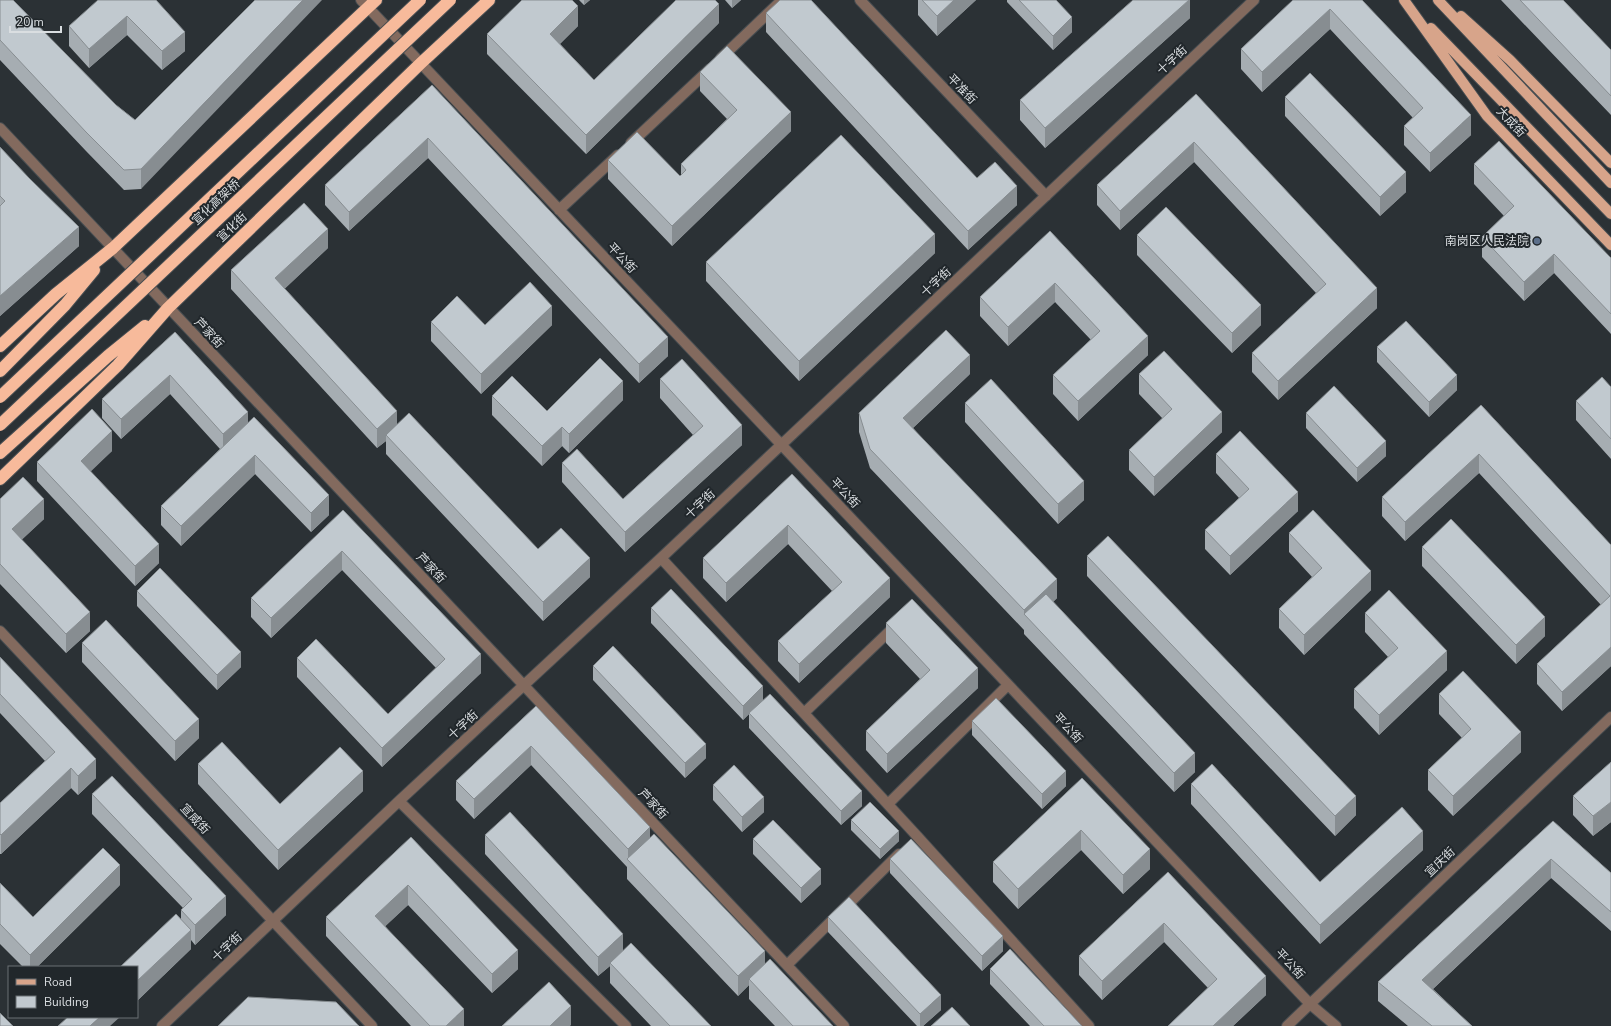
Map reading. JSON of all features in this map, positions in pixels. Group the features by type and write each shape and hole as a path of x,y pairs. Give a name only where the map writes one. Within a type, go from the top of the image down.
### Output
{"highway":[{"name":"宣化高架桥","path":"0,396 420,0"},
{"name":"宣化高架桥","path":"0,425 450,0"},
{"name":"宣化街","path":"0,479 118,365 168,308 421,63 489,0"},
{"path":"0,346 56,294 113,248 368,3"},
{"path":"0,371 65,305 113,248"},
{"path":"0,453 108,356 168,308"}],"main road":[{"path":"1438,0 1611,183"},
{"path":"1441,0 1510,60 1611,163"},
{"name":"大成街","path":"1406,2 1611,214"},
{"name":"大成街","path":"1406,2 1487,116 1611,245"}],"street":[{"path":"560,210 782,0"},
{"name":"平准街","path":"860,0 1046,196"},
{"name":"十字街","path":"162,1026 1254,0"},
{"name":"平公街","path":"368,3 421,63 781,444 923,600 1008,685 1310,1004 1336,1026"},
{"name":"芦家街","path":"0,128 844,1026"},
{"path":"661,558 888,804 912,842 1089,1026"},
{"path":"804,713 903,618"},
{"name":"宣威街","path":"0,631 372,1026"},
{"path":"888,804 1008,685"},
{"name":"宣庆街","path":"1287,1026 1611,717"},
{"path":"400,801 626,1026"},
{"path":"787,965 912,842"}],"building":[{"path":"0,0 13,0 116,105 135,120 255,0 303,0 141,169 124,170 86,132 0,40"},
{"path":"98,0 156,0 185,32 162,51 127,16 89,49 69,26"},
{"path":"522,0 572,0 578,6 550,34 594,80 676,0 715,0 719,4 586,135 487,34"},
{"path":"780,0 811,0 977,178 995,162 1017,186 968,231 766,13"},
{"path":"922,0 954,0 937,16"},
{"path":"1019,0 1056,0 1072,17 1053,36"},
{"path":"1133,0 1189,0 1045,128 1020,100"},
{"path":"1293,0 1362,0 1471,115 1430,153 1404,126 1423,108 1330,9 1262,72 1241,49"},
{"path":"1520,0 1563,0 1611,50 1611,96"},
{"path":"727,46 791,112 672,226 608,160 637,132 680,176 686,170 681,164 737,110 700,72"},
{"path":"1310,73 1406,172 1380,197 1285,97"},
{"path":"432,85 668,337 639,364 428,138 349,212 325,185"},
{"path":"1196,94 1377,288 1278,381 1252,353 1326,284 1194,142 1120,211 1097,185"},
{"path":"841,135 935,234 799,361 706,262"},
{"name":"南岗区人民法院","path":"1499,141 1611,258 1611,314 1554,254 1524,282 1482,237 1514,206 1474,164"},
{"path":"0,147 79,227 0,296 0,206 5,201 0,196"},
{"path":"304,203 328,229 275,278 397,411 377,429 231,270"},
{"path":"1166,207 1261,305 1232,333 1137,235"},
{"path":"1050,231 1148,336 1078,401 1053,375 1100,331 1055,283 1008,327 980,297"},
{"path":"530,282 552,306 481,374 431,322 457,296 485,325"},
{"path":"1406,321 1457,375 1429,402 1377,347"},
{"path":"946,330 970,355 903,418 1057,579 1024,610 870,449 859,413"},
{"path":"175,332 248,412 223,434 170,375 121,419 102,399"},
{"path":"1164,351 1222,412 1154,477 1129,450 1172,409 1139,374"},
{"path":"600,358 623,381 569,434 562,427 542,446 492,396 512,376 547,411"},
{"path":"682,359 742,425 625,532 562,463 577,449 623,499 703,426 660,379"},
{"path":"1602,377 1611,387 1611,439 1576,401"},
{"path":"991,379 1084,481 1058,504 965,403"},
{"path":"1334,386 1386,441 1357,468 1306,413"},
{"path":"1481,405 1611,545 1611,647 1562,692 1537,664 1610,596 1479,454 1405,522 1382,497"},
{"path":"92,409 112,431 81,461 159,544 135,566 37,462"},
{"path":"409,413 538,549 561,528 590,558 543,602 386,435"},
{"path":"254,417 329,495 311,513 255,455 181,526 161,506"},
{"path":"1240,431 1298,492 1230,556 1205,530 1249,489 1216,454"},
{"path":"792,474 890,578 799,664 778,641 842,582 788,525 726,583 703,558"},
{"path":"23,477 44,499 12,529 90,612 66,634 0,564 0,499"},
{"path":"343,510 481,654 382,748 297,658 316,639 388,714 445,659 342,551 271,618 251,598"},
{"path":"1313,510 1371,571 1304,635 1279,609 1322,568 1289,533"},
{"path":"1451,519 1545,617 1516,645 1422,547"},
{"path":"1108,536 1356,796 1335,816 1087,556"},
{"path":"160,568 241,652 217,675 137,591"},
{"path":"671,589 763,686 743,706 651,608"},
{"path":"1389,590 1447,651 1379,715 1354,689 1398,648 1365,613"},
{"path":"1046,594 1195,753 1174,773 1024,614"},
{"path":"912,599 978,668 887,754 866,731 930,670 886,623"},
{"path":"106,620 199,719 175,741 82,643"},
{"path":"613,646 706,744 685,763 593,666"},
{"path":"0,657 96,759 78,776 71,768 1,835 0,803 55,752 0,694"},
{"path":"1463,671 1521,732 1453,796 1428,770 1471,729 1439,694"},
{"path":"770,694 862,791 841,811 749,713"},
{"path":"996,698 1066,771 1042,794 972,721"},
{"path":"536,706 650,827 628,849 531,746 474,799 456,781"},
{"path":"222,742 280,804 340,747 363,771 278,850 198,764"},
{"path":"1611,762 1611,802 1593,816 1573,796"},
{"path":"1212,764 1320,882 1402,807 1423,831 1320,925 1191,784"},
{"path":"734,765 764,797 742,817 713,785"},
{"path":"112,776 226,896 195,925 181,910 192,899 92,794"},
{"path":"1082,778 1150,849 1123,875 1081,830 1018,889 993,862"},
{"path":"870,802 899,831 880,849 851,820"},
{"path":"510,812 623,934 598,957 485,835"},
{"path":"773,820 821,869 801,888 753,839"},
{"path":"1553,821 1611,873 1611,912 1551,859 1422,980 1472,1026 1432,1026 1378,982"},
{"path":"654,834 765,951 738,976 627,859"},
{"path":"411,837 518,950 492,974 408,885 375,916 464,1009 446,1026 430,1026 326,917"},
{"path":"911,839 1003,936 982,956 890,859"},
{"path":"103,848 120,865 30,955 0,924 0,883 33,917"},
{"path":"1168,872 1266,976 1213,1026 1168,1026 1217,979 1164,923 1102,981 1079,956"},
{"path":"849,897 941,995 920,1014 828,917"},
{"path":"176,914 191,930 138,980 138,966 121,966"},
{"path":"631,943 711,1026 670,1026 610,963"},
{"path":"1010,949 1082,1026 1044,1026 990,969"},
{"path":"770,959 833,1026 793,1026 749,979"},
{"path":"549,982 571,1006 550,1026 502,1026"},
{"path":"248,997 336,1002 359,1026 218,1026"},
{"path":"952,1007 970,1026 931,1026"},
{"path":"0,1013 13,1026 0,1026"},
{"path":"67,1018 99,1018 90,1026 58,1026"}],"place":[{"name":"南岗区人民法院","path":"1537,241"}]}
